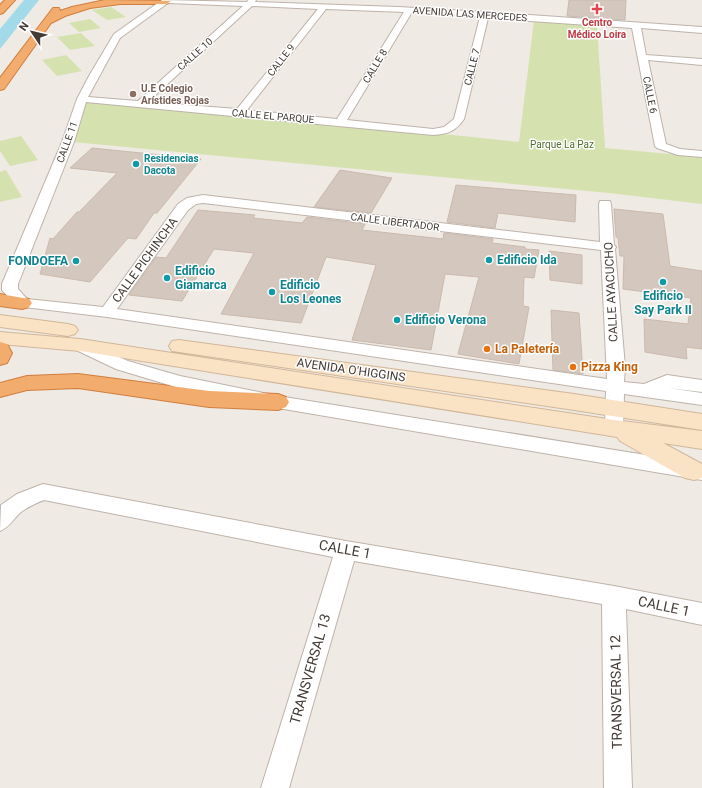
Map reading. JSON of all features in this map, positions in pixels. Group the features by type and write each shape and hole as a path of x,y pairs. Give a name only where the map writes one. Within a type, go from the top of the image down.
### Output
{"highway":[{"path":"0,11 10,0"},
{"path":"0,86 63,0"},
{"path":"48,21 64,12 98,3 121,0 166,1"},
{"path":"0,300 22,303"},
{"path":"0,348 2,353 0,358"},
{"path":"0,390 27,383 78,381 123,386 209,400 278,402"}],"main road":[{"name":"AVENIDA O'HIGGINS","path":"0,321 615,408 702,422"},
{"name":"AVENIDA O'HIGGINS","path":"0,338 80,345 615,408 702,440"},
{"path":"615,408 698,471"}],"street":[{"name":"AVENIDA LAS MERCEDES","path":"166,1 251,2 323,7 398,9 412,6 485,14 702,30"},
{"name":"CALLE 11","path":"22,303 10,290 10,284 68,142 82,99 117,36 166,1"},
{"name":"CALLE 10","path":"140,104 251,2"},
{"name":"CALLE 8","path":"340,123 412,6"},
{"name":"CALLE 9","path":"240,113 323,7"},
{"name":"CALLE 7","path":"459,119 485,14"},
{"name":"CALLE 6","path":"636,26 661,146 678,152 702,154"},
{"path":"642,57 702,62"},
{"name":"CALLE EL PARQUE","path":"82,99 433,132 447,131 454,128 459,119"},
{"name":"CALLE LIBERTADOR","path":"182,207 203,199 609,247"},
{"name":"CALLE AYACUCHO","path":"605,204 616,367 615,408"},
{"name":"CALLE PICHINCHA","path":"107,312 182,207"},
{"name":"AVENIDA O'HIGGINS","path":"22,303 107,312 615,408"},
{"name":"AVENIDA O'HIGGINS","path":"80,345 122,365 179,382 278,402 698,471"},
{"path":"615,408 645,391 667,381 702,386"},
{"path":"645,391 702,400"},
{"name":"CALLE 1","path":"0,522 4,514 23,498 43,492 346,550 614,596 702,614"},
{"name":"TRANSVERSAL 13","path":"275,788 346,550"},
{"name":"TRANSVERSAL 12","path":"614,596 618,788"}],"green space":[{"path":"111,7 126,17 107,20 92,10"},
{"path":"90,19 101,28 79,32 69,23"},
{"name":"Parque La Paz","path":"534,21 597,26 605,148 702,157 702,204 609,193 73,142 85,100 519,142"},
{"path":"81,33 95,46 70,50 57,37"},
{"path":"66,55 82,71 57,76 42,60"},
{"path":"21,136 38,160 10,166 0,151 0,141"},
{"path":"6,170 22,197 0,202 0,172"}],"water":[{"path":"24,0 39,0 0,49 0,29"}],"building":[{"name":"Centro Médico Loira","path":"569,0 626,0 625,20 567,16"},
{"path":"92,148 201,159 157,213 154,213 136,239 128,238 90,282 40,274 50,238 53,239 77,212 79,212 117,173 70,168"},
{"path":"340,170 392,178 371,213 314,207"},
{"path":"456,185 576,195 575,222 498,213 495,228 447,222"},
{"path":"614,209 663,214 670,266 702,271 702,349 686,347 687,359 645,352 644,319 688,324 691,298 623,289 624,256 620,256 618,238 616,237"},
{"path":"198,210 255,215 253,218 302,223 307,217 365,224 362,230 443,239 444,233 493,239 492,243 539,250 534,278 524,277 523,306 529,307 519,364 458,354 479,277 445,274 431,350 352,340 376,265 326,257 301,323 221,314 254,253 214,249 182,301 129,295 156,257 166,258"},
{"path":"549,251 582,255 582,284 550,280"},
{"path":"551,310 579,313 583,374 553,370"}],"place":[{"name":"Centro Médico Loira","path":"597,9"},
{"name":"U.E Colegio Arístides Rojas","path":"133,94"},
{"name":"Residencias Dacota","path":"136,164"},
{"name":"Edificio Ida","path":"489,260"},
{"name":"FONDOEFA","path":"76,261"},
{"name":"Edificio Giamarca","path":"167,278"},
{"name":"Edificio Say Park II","path":"663,282"},
{"name":"Edificio Los Leones","path":"272,292"},
{"name":"Edificio Verona","path":"397,320"},
{"name":"La Paletería","path":"487,349"},
{"name":"Pizza King","path":"573,367"}]}
